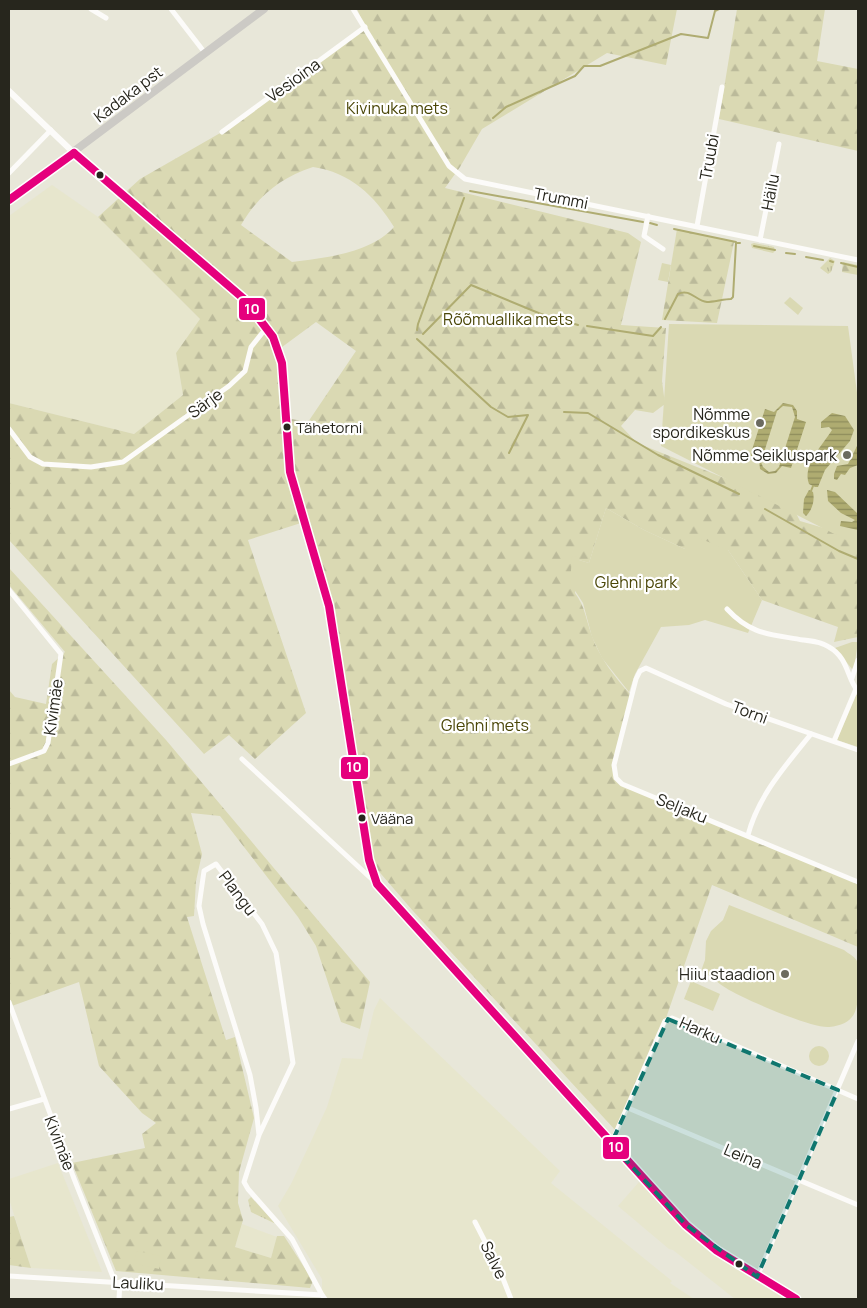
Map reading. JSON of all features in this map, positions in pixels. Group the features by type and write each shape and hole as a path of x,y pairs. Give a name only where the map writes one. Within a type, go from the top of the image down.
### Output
{"main road":[{"name":"Kadaka pst","path":"9,200 264,9"}],"street":[{"path":"91,9 106,18"},
{"path":"171,9 205,53"},
{"name":"Trummi","path":"353,9 449,166 460,176 471,181 858,260"},
{"name":"Vesioina","path":"222,132 365,27"},
{"name":"Truubi","path":"696,226 722,87"},
{"path":"9,91 74,153 222,278 244,299 273,337 282,363 290,472 297,502 329,606 370,860 377,884"},
{"path":"9,173 51,130"},
{"name":"Häilu","path":"760,240 779,144"},
{"path":"648,216 644,236 663,249"},
{"name":"Särje","path":"9,429 30,457 43,464 91,467 123,462 229,386 245,371 251,347 267,327"},
{"name":"Kivimäe","path":"9,590 61,654 48,743 44,751 9,762"},
{"path":"727,609 738,621 751,629 818,642 830,647 846,664 857,690 834,741"},
{"path":"852,678 858,660"},
{"name":"Torni","path":"646,668 726,704 858,750"},
{"name":"Seljaku","path":"646,668 640,671 631,694 614,765 616,778 622,784 858,882"},
{"path":"748,835 752,820 768,789 810,734"},
{"path":"242,759 377,884 610,1144 686,1225 716,1250 796,1299"},
{"name":"Plangu","path":"259,1135 250,1075 199,906 204,871 216,864 262,924 276,954 294,1062 259,1135 244,1182 292,1239 323,1297"},
{"name":"Kivimäe","path":"9,1002 44,1099 118,1282 119,1299"},
{"name":"Harku","path":"610,1144 668,1018 672,1018 858,1099"},
{"path":"757,1276 858,1041"},
{"path":"9,1109 44,1099"},
{"name":"Leina","path":"628,1108 858,1205"},
{"name":"Salve","path":"475,1222 500,1271 511,1299"},
{"name":"Lauliku","path":"9,1276 323,1297"}],"highlighted area":[{"path":"668,1019 838,1090 757,1277 686,1225 611,1144"}],"shaded area":[{"path":"52,185 98,217 200,319 176,353 183,395 134,434 9,403 9,216"},
{"path":"783,403 793,405 797,411 797,419 806,422 791,468 782,466 776,473 768,474 760,469 759,459 750,456 765,409 774,412","holes":["783,406 792,407 795,417 779,467 775,471 769,472 763,467 761,462 777,411"]},
{"path":"832,413 845,416 854,430 850,441 825,470 818,487 815,487 809,484 808,469 814,455 832,430 829,427 821,428 821,422"},
{"path":"858,444 858,465 850,468 845,475 841,474 837,480 834,479 837,466 848,464"},
{"path":"809,490 814,495 811,508 806,516 803,513 804,499"},
{"path":"827,490 835,492 858,514 858,530 840,526 841,521 852,522 855,520 841,513 828,501"},
{"path":"380,998 560,1171 551,1183 672,1281 670,1283 694,1299 325,1299 322,1295 322,1279 278,1206 291,1184 327,1107 342,1058 362,1059 374,1010"},
{"path":"58,1163 102,1272 31,1268 9,1199 9,1179"},
{"path":"639,1182 681,1227 713,1255 786,1299 735,1299 673,1250 669,1249 618,1206"},
{"path":"242,1224 277,1237 271,1258 235,1247"}],"green space":[{"name":"Glehni mets","path":"357,9 677,9 666,65 607,53 482,129 460,167 445,188 628,233 641,242 621,325 666,328 662,381 665,404 653,413 635,410 621,426 637,443 752,489 789,499 800,521 858,538 858,637 834,642 838,627 762,600 728,550 685,549 644,530 606,508 589,563 579,560 575,593 583,608 592,636 603,660 631,695 616,754 618,776 622,784 858,882 858,947 712,885 665,1021 617,1132 413,911 369,860 329,606 304,522 248,540 306,713 255,759 229,735 204,754 9,540 9,403 134,434 183,395 176,353 200,319 98,217 140,179 222,132 365,27","holes":["313,167 339,174 360,187 379,205 394,227 373,243 347,253 292,262 241,225 255,205 271,189 301,171","316,322 356,351 308,422 286,418 278,350"]},
{"path":"737,9 825,9 817,61 858,69 858,151 719,119"},
{"path":"677,229 734,242 717,323 662,320"},
{"path":"751,244 774,247 775,251 773,253 752,248"},
{"path":"830,258 835,261 831,272 828,274 820,268"},
{"path":"843,262 858,265 858,275 842,272"},
{"path":"662,263 671,265 668,282 658,280"},
{"path":"790,297 803,308 798,315 784,303"},
{"name":"Nõmme spordikeskus","path":"669,324 848,326 858,400 858,540 856,545 661,446"},
{"name":"Glehni park","path":"606,508 644,530 685,549 694,536 728,550 762,600 748,633 705,620 689,625 661,627 635,674 629,692 602,658 592,637 583,603 570,583 572,557 576,556 579,560 589,563"},
{"path":"9,568 166,740 370,982 360,1029 341,1022 316,946 298,917 220,816 191,813 202,854 196,881 194,916 187,917 226,1040 235,1037 254,1118 239,1172 238,1203 243,1220 235,1247 271,1258 277,1236 284,1236 313,1281 310,1288 116,1271 72,1163 145,1148 142,1134 156,1123 142,1113 99,1066 79,982 9,1007 9,690 15,697 46,704 52,664 65,652 9,585"},
{"path":"852,642 858,642 854,668 852,669 835,648"},
{"path":"858,694 858,747 837,740 854,696"},
{"name":"Hiiu staadion","path":"729,905 844,950 854,957 859,967 858,999 855,1012 851,1018 839,1025 829,1027 808,1023 746,999 701,971 705,960 706,941 711,931 723,920"},
{"path":"691,981 720,994 713,1011 684,999"},
{"path":"819,1046 826,1049 829,1056 826,1063 819,1066 812,1063 809,1056 812,1049"},
{"path":"251,1197 274,1223 251,1212 248,1200"},
{"path":"14,1216 31,1268 9,1265 9,1217"},
{"path":"137,1251 161,1256 159,1269 134,1263"}],"waterway":[{"path":"493,118 506,107 575,76 584,66 600,66 681,34 708,38 715,11 719,9"},
{"path":"470,191 643,222"},
{"path":"417,330 464,198"},
{"path":"650,223 657,225"},
{"path":"674,229 736,242"},
{"path":"665,319 678,294 690,294 707,302 731,299 733,297 736,243 740,243"},
{"path":"754,246 775,250"},
{"path":"786,253 795,254"},
{"path":"806,257 823,260"},
{"path":"841,263 858,267"},
{"path":"423,334 471,285 541,314 578,325"},
{"path":"587,326 653,336 661,327"},
{"path":"417,339 491,407 508,417 528,415 509,453"},
{"path":"564,412 588,413 658,455 739,494"},
{"path":"811,491 813,486"},
{"path":"765,509 839,551 858,559"}],"transit line":[{"name":"10","path":"74,153 244,299 273,337 282,363 290,472 329,606 369,860 377,884 686,1225 716,1250 796,1299"},
{"name":"10","path":"9,200 74,153"}],"place":[{"name":"Nõmme spordikeskus","path":"760,423"},
{"name":"Tähetorni","path":"287,427"},
{"name":"Nõmme Seikluspark","path":"847,455"},
{"name":"Vääna","path":"362,818"},
{"name":"Hiiu staadion","path":"785,974"}],"park label":[{"name":"Kivinuka mets","path":"397,108"},
{"name":"Rõõmuallika mets","path":"508,319"}]}
